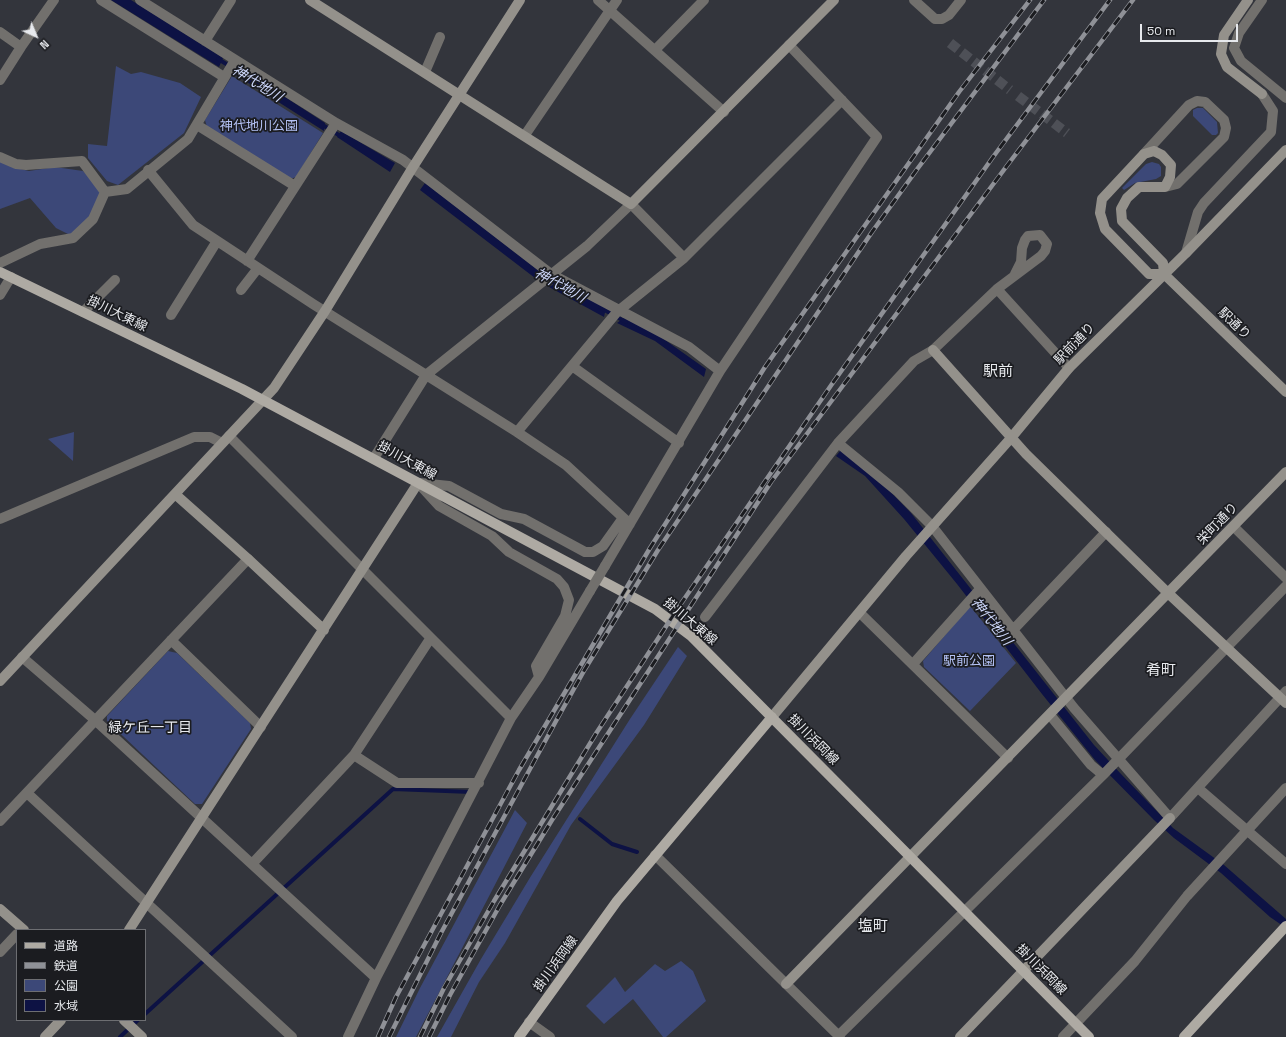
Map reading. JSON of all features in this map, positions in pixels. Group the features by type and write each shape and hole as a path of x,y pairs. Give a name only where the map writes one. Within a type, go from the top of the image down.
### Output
{"main road":[{"name":"掛川大東線","path":"0,272 263,400 655,609 691,636 772,717"},
{"name":"掛川浜岡線","path":"519,1037 617,901 772,717 1089,1037"},
{"path":"1184,1037 1286,926"}],"street":[{"path":"0,80 54,0"},
{"path":"101,0 225,75"},
{"path":"140,0 234,61 336,124 413,166 550,274 689,347 720,371"},
{"path":"205,41 231,0"},
{"path":"310,0 526,135 631,204 684,258"},
{"path":"0,680 274,388 325,311 413,166 520,0"},
{"path":"598,0 724,112"},
{"path":"526,135 617,0"},
{"path":"655,50 704,0"},
{"path":"374,458 426,375 550,274 587,246 724,112 834,0"},
{"path":"914,0 935,19 942,19 949,15 961,0"},
{"path":"1186,253 1198,212 1204,203 1271,132 1273,111 1262,94 1227,67 1221,54 1224,35 1248,0"},
{"path":"1262,0 1238,34 1234,48 1241,61 1286,98"},
{"path":"0,32 21,47"},
{"path":"425,72 440,38"},
{"path":"348,1037 376,978 479,783 511,718 539,677 605,566 627,521 679,443 720,371 877,137 789,45"},
{"path":"105,192 127,189 148,170 188,139 234,61"},
{"path":"517,432 618,311 684,258 842,100"},
{"path":"1197,101 1205,102 1224,120 1226,128 1224,137 1177,184 1165,187 1139,187 1127,198 1121,209 1122,220 1163,263 1164,274 1149,274 1105,229 1100,213 1102,199 1144,154 1189,105 1197,101"},
{"path":"247,261 336,124"},
{"path":"197,125 296,186"},
{"path":"1186,253 1286,150"},
{"path":"1144,154 1154,151 1162,155 1171,165 1170,177 1165,187"},
{"path":"0,157 16,164 26,165 82,161 105,192"},
{"path":"148,170 194,225 247,261 517,432 566,465 627,521"},
{"path":"0,263 40,244 73,238 93,219 105,192"},
{"path":"171,315 217,241"},
{"name":"駅前通り","path":"772,717 932,526 1011,438 1069,368 1186,253"},
{"path":"241,290 258,268"},
{"path":"705,617 838,443 914,361 933,350 997,289 1016,274"},
{"name":"駅通り","path":"1164,274 1286,392"},
{"path":"0,295 11,277"},
{"path":"83,312 115,280"},
{"path":"997,289 1069,368"},
{"path":"933,350 1011,438 1106,532 1226,648 1284,697 1024,972 960,1037"},
{"path":"572,366 679,443"},
{"path":"0,519 194,436 226,440 364,570 430,639 511,718"},
{"path":"838,443 898,492 932,526 980,590 1066,698 1117,760 1170,818"},
{"name":"栄町通り","path":"786,984 1169,594 1286,472"},
{"path":"418,483 449,486 501,514 524,519 585,552 593,552 603,546 627,521"},
{"path":"130,929 364,570 418,483"},
{"path":"418,483 439,506 492,536 509,552 557,579 564,587 568,600 565,616 536,666 539,677"},
{"path":"175,494 248,559 324,630"},
{"path":"1234,527 1286,578"},
{"path":"1013,630 1106,532"},
{"path":"0,821 248,559"},
{"path":"655,855 839,1036 1103,775 1286,586"},
{"path":"913,664 980,590"},
{"path":"860,612 1008,758"},
{"path":"252,864 354,755 430,639"},
{"path":"171,640 261,727"},
{"path":"22,657 95,720 376,978"},
{"path":"1050,715 1091,765 1103,775"},
{"path":"354,755 397,783 479,783"},
{"path":"1198,788 1286,864"},
{"path":"1063,1037 1135,961 1187,896 1286,788"},
{"path":"27,792 146,904 292,1037"},
{"path":"0,908 19,929"},
{"path":"0,952 16,936"},
{"path":"45,1037 59,1021"},
{"path":"530,1022 550,1037"},
{"path":"128,1024 142,1037"}],"green space":[{"path":"116,66 131,74 141,72 180,83 201,97 184,133 118,185 107,181 88,158 88,144 107,146"},
{"name":"神代地川公園","path":"232,76 323,133 296,177 290,179 207,127 205,120"},
{"path":"1203,108 1217,122 1218,133 1216,135 1212,135 1193,116 1193,110"},
{"path":"0,160 16,168 29,171 55,167 83,171 105,192 93,219 74,237 56,228 30,198 0,209"},
{"path":"1152,162 1159,164 1161,167 1161,176 1156,179 1135,183 1124,190 1122,188 1146,164"},
{"path":"74,432 73,461 48,439"},
{"name":"駅前公園","path":"970,606 1016,663 970,711 924,667 923,661"},
{"path":"678,647 687,656 644,725 571,825 505,943 479,982 451,1037 437,1037 481,959 531,876 630,719"},
{"path":"168,651 177,653 250,723 251,729 202,804 195,804 107,721 107,716"},
{"path":"515,810 527,823 416,1037 396,1037 420,988"},
{"path":"681,961 693,971 706,1001 666,1037 663,1037 633,999 604,1024 586,1006 615,977 625,992 655,964 665,971"}],"water":[{"path":"111,0 131,0 223,58 219,67"},
{"path":"242,69 325,123 324,131 236,75"},
{"path":"341,131 395,163 390,172 337,137"},
{"path":"425,183 539,271 535,278 420,190"},
{"path":"558,282 606,308 604,317 549,287"},
{"path":"625,317 658,335 706,369 704,377 655,341 617,323"},
{"path":"841,450 872,473 911,513 1094,745 1173,828 1224,865 1286,919 1286,928 1270,917 1221,873 1174,838 1154,820 1095,760 904,519 865,476 836,456"}],"waterway":[{"name":"神代地川","path":"218,59 243,74"},
{"name":"神代地川","path":"321,124 342,137"},
{"name":"神代地川","path":"534,272 560,286"},
{"name":"神代地川","path":"601,308 626,322"},
{"path":"146,1013 393,789 472,792"},
{"path":"580,819 612,844 637,852"},
{"path":"120,1037 137,1021"}],"tunnel":[{"path":"950,43 1010,90"},
{"path":"1018,96 1067,133"}],"railway":[{"path":"378,1037 396,997 519,770 650,548 765,367 959,92 1030,0"},
{"path":"389,1037 441,933 556,721 585,669 658,550 872,232 1044,0"},
{"path":"420,1037 444,988 494,901 597,732 678,608 832,384 993,157 1110,0"},
{"path":"429,1037 450,995 500,905 552,820 771,482 1006,167 1133,0"}],"district":[{"name":"駅前","path":"998,372"},
{"name":"肴町","path":"1161,671"},
{"name":"緑ケ丘一丁目","path":"150,728"},
{"name":"塩町","path":"873,927"}]}
